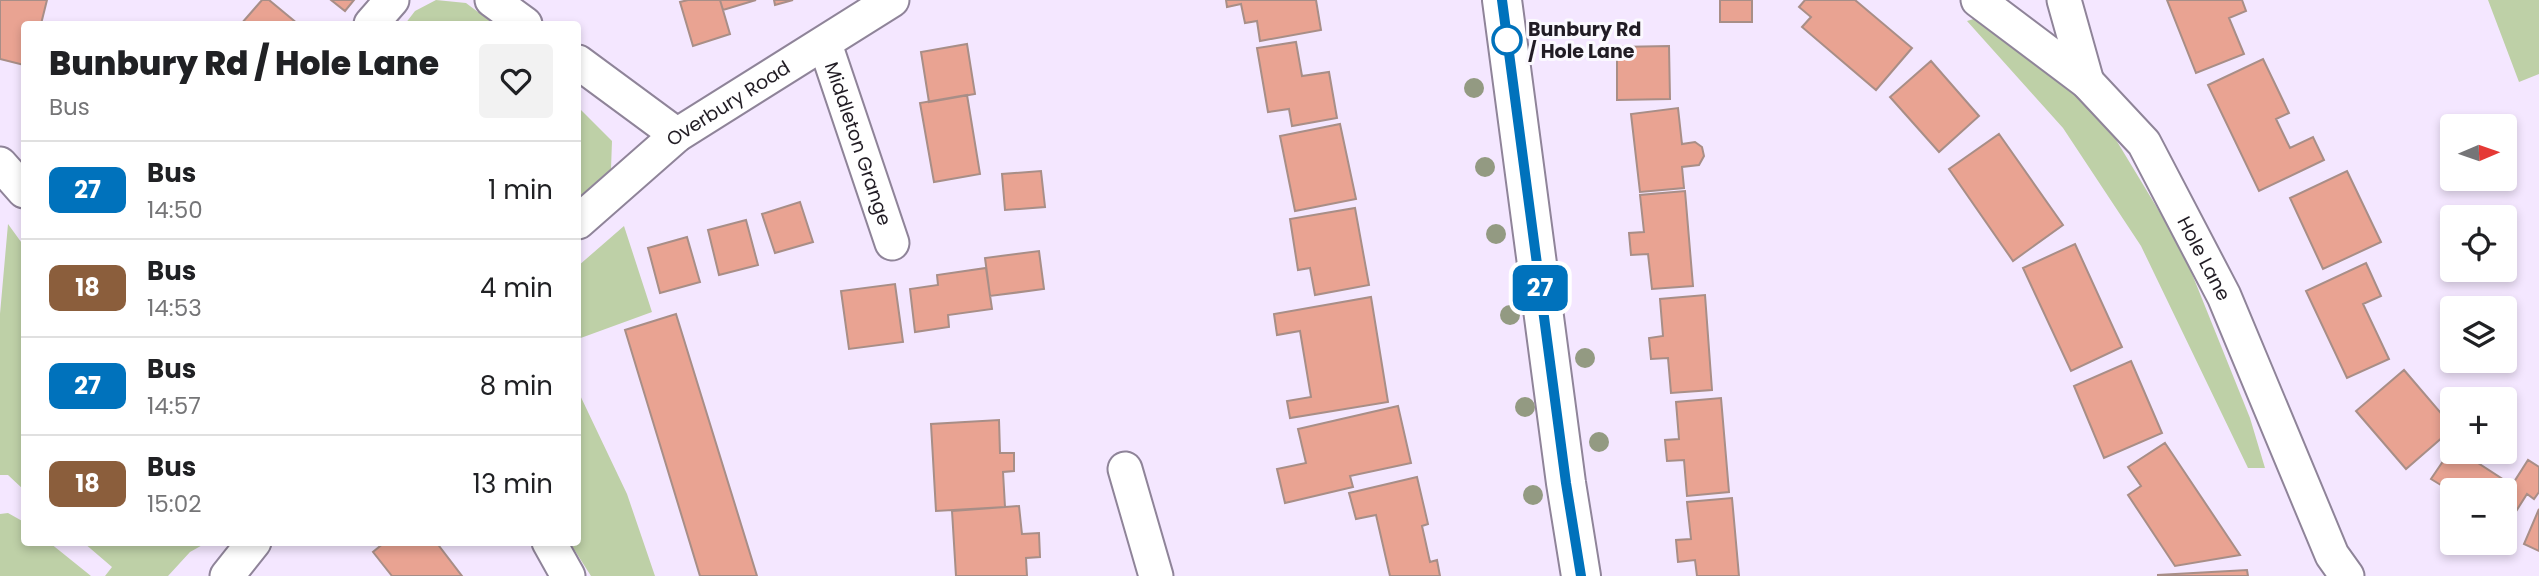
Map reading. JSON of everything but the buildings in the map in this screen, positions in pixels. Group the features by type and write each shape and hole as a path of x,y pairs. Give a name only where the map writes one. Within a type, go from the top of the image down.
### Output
{"main road":[{"path":"1502,0 1566,483 1581,576"}],"street":[{"path":"374,21 391,0"},
{"path":"492,0 521,21"},
{"name":"Overbury Road","path":"581,219 677,135 892,0"},
{"name":"Hole Lane","path":"1978,0 2087,82 2144,143 2224,296 2332,555 2347,576"},
{"path":"2064,0 2087,82"},
{"name":"Middleton Grange","path":"825,44 892,243"},
{"path":"581,64 677,135"},
{"path":"0,164 21,188"},
{"path":"1125,469 1156,576"},
{"path":"228,576 251,546"},
{"path":"551,546 568,576"}],"green space":[{"path":"436,0 466,3 490,21 407,21 415,11"},
{"path":"2488,0 2539,0 2539,74 2519,82"},
{"path":"1980,17 2095,105 2182,249 2250,418 2265,468 2248,468 2141,246 2063,128 1967,21"},
{"path":"581,110 612,141 611,169 581,195"},
{"path":"8,224 21,242 21,487 8,475 0,475 0,314"},
{"path":"624,226 652,312 581,338 581,263"},
{"path":"581,397 627,494 655,576 591,576 572,546 581,546"},
{"path":"8,513 21,520 21,546 54,546 91,576 0,576 0,514"},
{"path":"88,546 201,546 190,552 168,576 105,576 112,567"}],"bus line":[{"name":"27","path":"1502,0 1566,483 1581,576"}],"place":[{"name":"Bunbury Rd / Hole Lane","path":"1507,40"}]}
